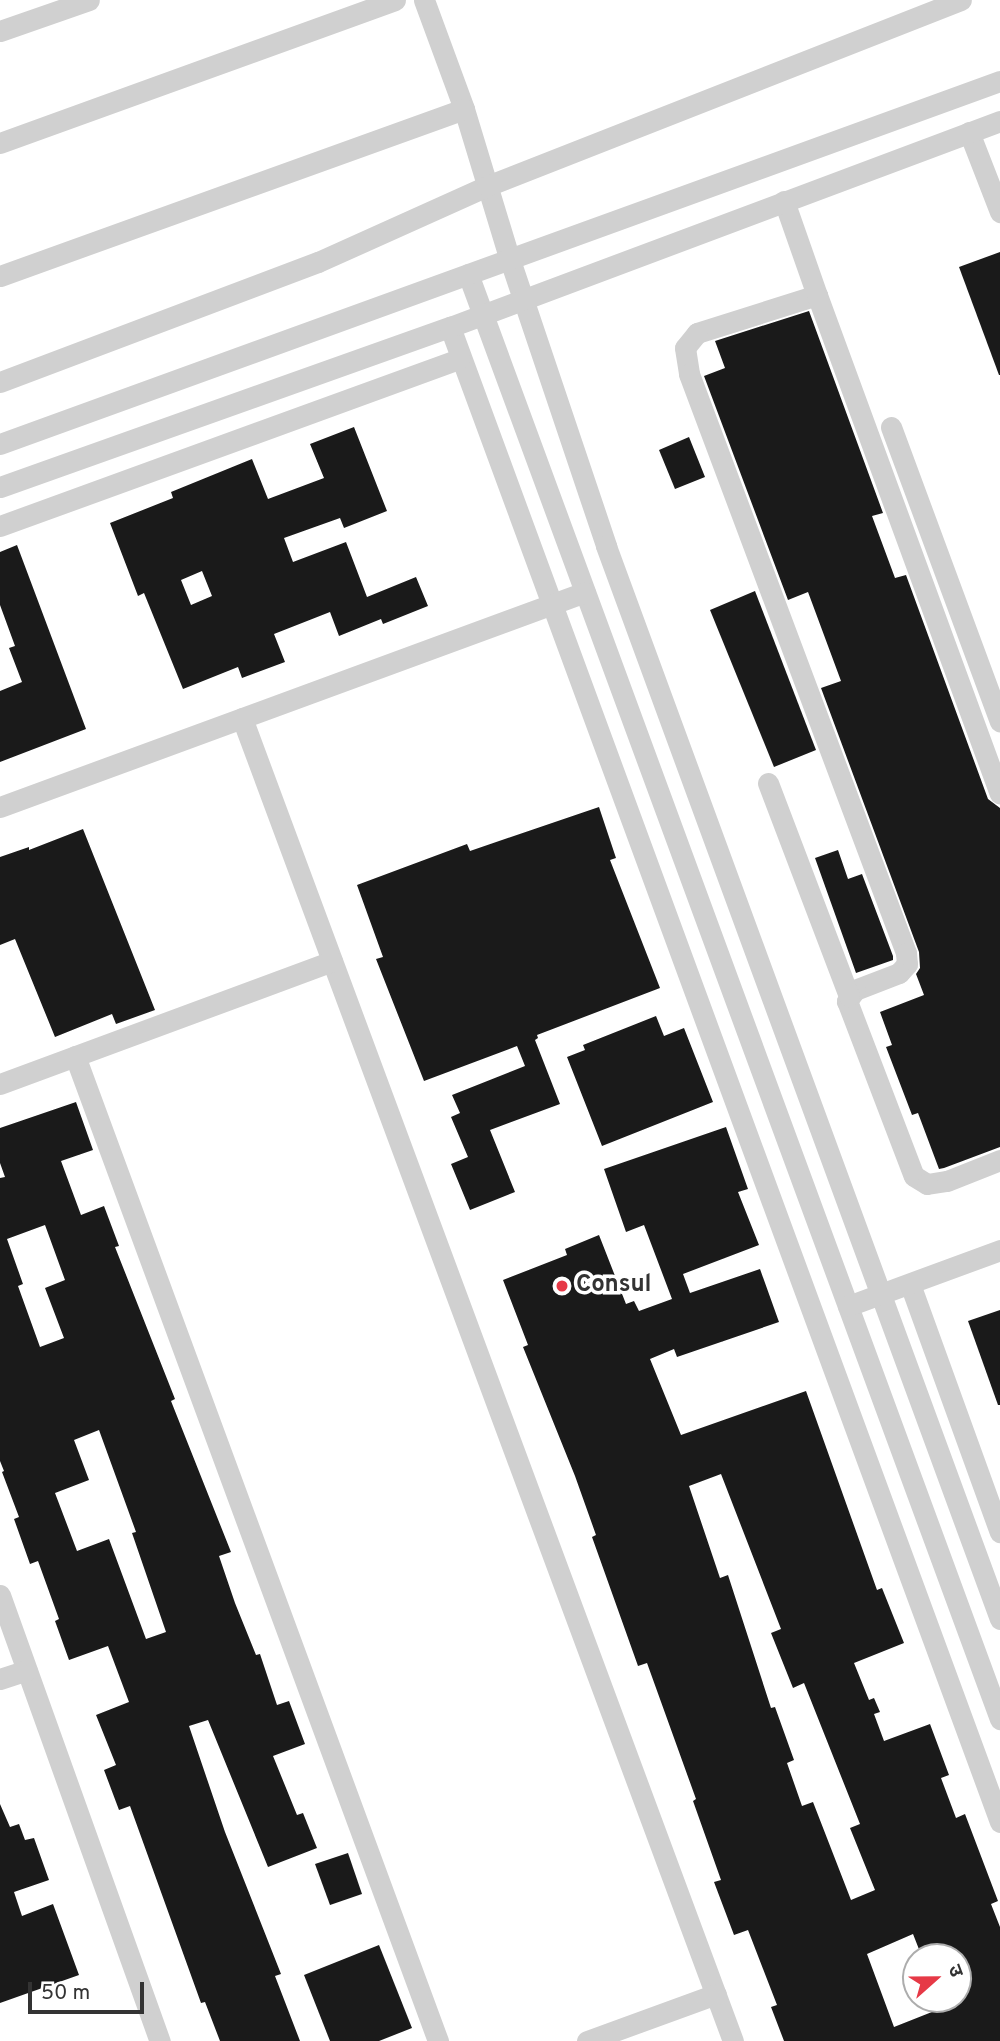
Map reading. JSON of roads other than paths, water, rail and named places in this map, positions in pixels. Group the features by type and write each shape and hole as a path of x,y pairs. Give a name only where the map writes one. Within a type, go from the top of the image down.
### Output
{"street":[{"path":"0,31 89,0"},
{"path":"0,143 395,0"},
{"path":"0,382 318,262 487,186 961,0"},
{"path":"429,1 510,260 606,546 1000,1619"},
{"path":"0,444 1000,81"},
{"path":"0,276 464,109"},
{"path":"0,487 450,327 1000,121"},
{"path":"970,132 1000,212"},
{"path":"784,201 1000,794"},
{"path":"468,274 1000,1719"},
{"path":"817,295 696,333 685,348 689,374 906,953 906,964 900,973 849,996"},
{"path":"450,327 1000,1822"},
{"path":"0,526 460,359"},
{"path":"891,427 1000,721"},
{"path":"572,558 606,546"},
{"path":"0,807 585,592"},
{"path":"243,718 733,2041"},
{"path":"768,783 849,996 847,1002 914,1176 927,1184 947,1181 1000,1160"},
{"path":"0,1084 332,961"},
{"path":"75,1056 438,2041"},
{"path":"848,1307 1000,1250"},
{"path":"910,1284 1000,1532"},
{"path":"0,1595 160,2041"},
{"path":"0,1679 27,1670"},
{"path":"587,2041 716,1994"}],"place":[{"name":"Consul","path":"562,1286"}]}
